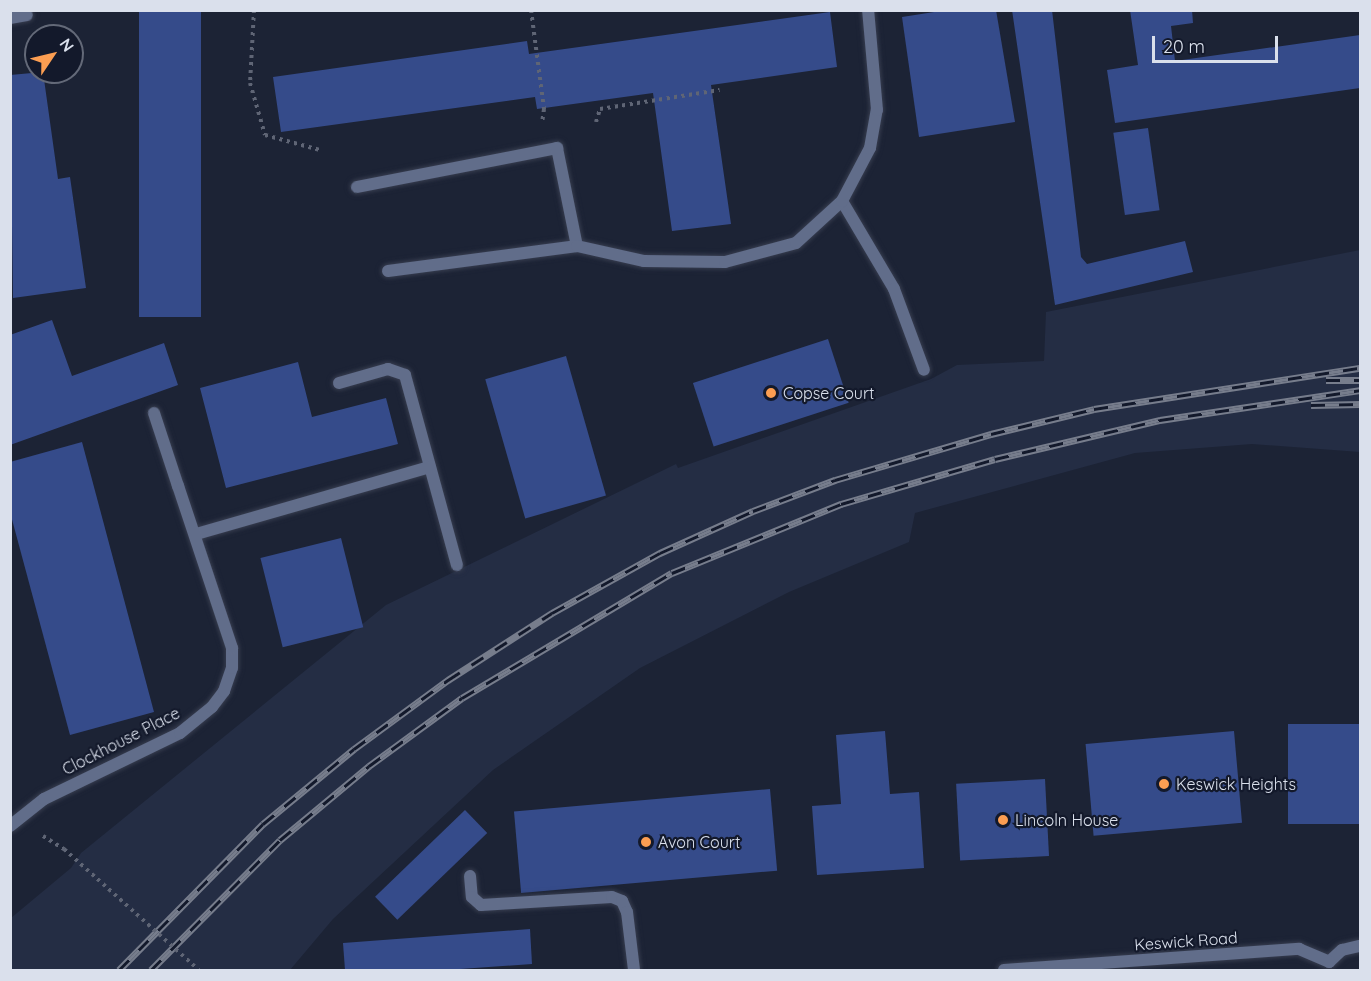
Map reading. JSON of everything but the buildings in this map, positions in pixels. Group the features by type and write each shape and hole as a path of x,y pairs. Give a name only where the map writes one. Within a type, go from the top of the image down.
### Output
{"street":[{"path":"388,271 577,246 644,261 725,262 796,243 842,201 870,148 877,110 868,10"},
{"path":"10,18 27,15"},
{"path":"357,187 557,148 577,246"},
{"path":"842,201 894,289 924,370"},
{"path":"339,383 388,369 405,375 457,565"},
{"name":"Clockhouse Place","path":"10,826 44,799 180,733 212,707 224,691 232,668 231,648 196,534 154,413"},
{"path":"196,534 430,467"},
{"path":"470,876 472,897 481,905 612,897 622,901 627,912 634,970"},
{"name":"Keswick Road","path":"1004,970 1299,949 1329,966 1342,950 1360,946"}],"path":[{"path":"254,10 250,82 265,135 320,150"},
{"path":"531,10 544,108 541,130"},
{"path":"596,122 600,109 720,90"},
{"path":"64,849 199,970"}],"shaded area":[{"path":"1360,250 1360,452 1252,444 1135,453 915,513 909,542 789,592 640,668 493,770 333,919 290,970 11,970 11,918 71,868 81,853 386,605 676,464 678,468 931,379 957,365 1044,361 1046,312"}],"railway":[{"path":"119,970 263,824 354,749 448,680 552,613 660,553 753,511 835,480 991,434 1094,409 1360,368"},
{"path":"1326,380 1360,380"},
{"path":"151,970 280,840 369,766 462,698 672,573 841,504 995,459 1160,420 1360,390"},
{"path":"1311,405 1360,404"}],"place":[{"name":"Copse Court","path":"771,393"},
{"name":"Keswick Heights","path":"1164,784"},
{"name":"Lincoln House","path":"1003,820"},
{"name":"Avon Court","path":"646,842"}]}
